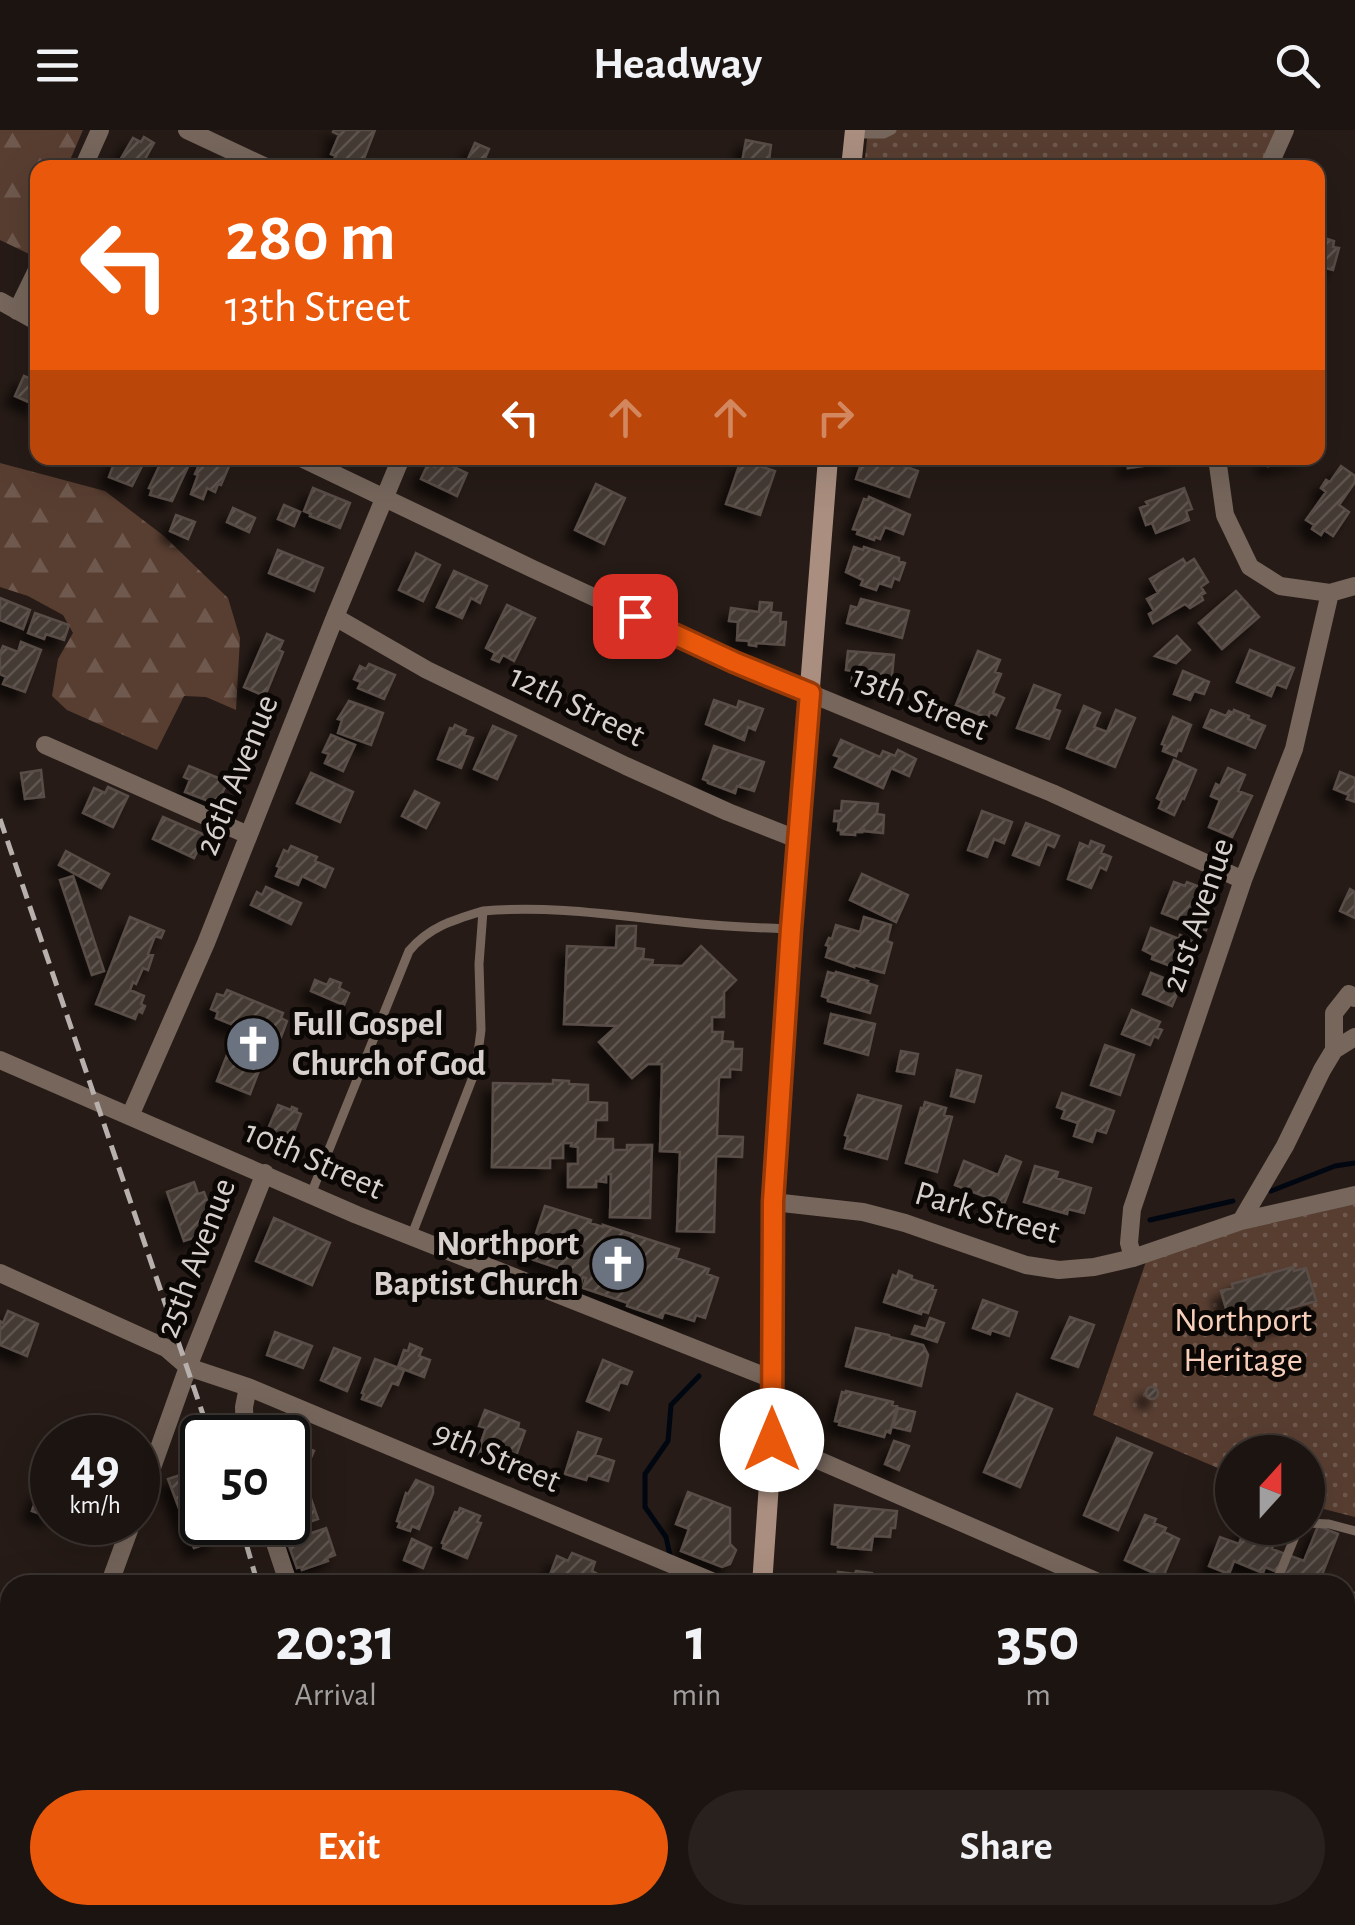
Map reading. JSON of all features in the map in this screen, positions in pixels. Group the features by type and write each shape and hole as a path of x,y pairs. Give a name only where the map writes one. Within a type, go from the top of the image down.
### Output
{"main road":[{"path":"852,160 855,132"},
{"path":"763,1575 772,1440 773,1202 827,465"}],"street":[{"path":"87,160 100,130"},
{"path":"187,130 251,160"},
{"path":"1272,160 1285,130"},
{"path":"8,306 30,278"},
{"name":"13th Street","path":"316,465 734,662 1052,793 1242,880"},
{"name":"26th Avenue","path":"130,1116 206,943 398,465"},
{"path":"1218,465 1225,516 1250,567 1280,586 1330,593 1355,586"},
{"name":"21st Avenue","path":"1133,1258 1129,1243 1132,1209 1242,880 1294,749 1330,593"},
{"name":"12th Street","path":"334,617 427,670 626,766 799,840"},
{"path":"45,746 248,834"},
{"path":"1242,1221 1286,1146 1334,1050 1334,1013 1349,994 1355,998"},
{"path":"1334,1050 1355,1037"},
{"name":"10th Street","path":"0,1060 411,1237 772,1379"},
{"name":"25th Avenue","path":"160,1446 265,1173"},
{"name":"Park Street","path":"773,1202 862,1212 1026,1265 1059,1270 1133,1258 1242,1221 1355,1195"},
{"path":"0,1273 166,1348 188,1368"},
{"name":"25th Avenue","path":"188,1368 248,1387"},
{"path":"244,1415 248,1387"},
{"name":"9th Street","path":"248,1387 697,1575"},
{"path":"772,1440 1082,1575"},
{"path":"112,1575 123,1545"},
{"path":"276,1545 286,1575"}],"lane":[{"path":"855,132 884,134 892,130"},
{"path":"311,1194 409,951 422,935 446,922 482,911 512,908 607,912 713,925 791,929"},
{"path":"411,1237 476,1068 481,1030 482,911"},
{"path":"1325,1524 1355,1531"},
{"path":"1279,1575 1291,1545"}],"green space":[{"path":"0,130 83,130 70,160 30,160 29,254 0,240"},
{"path":"868,130 1276,130 1263,160 865,160"},
{"path":"0,463 105,491 164,536 228,598 240,638 236,710 206,697 184,696 157,750 67,710 52,696 58,659 73,633 63,615 28,596 0,587"},
{"name":"Northport Heritage","path":"1355,1195 1355,1517 1325,1509 1325,1435 1215,1435 1215,1467 1093,1415 1149,1253"}],"building":[{"path":"375,130 363,160 334,160 336,156 331,154 339,135 333,132"},
{"path":"144,137 154,143 144,160 120,160 133,138 141,142"},
{"path":"746,140 771,145 769,160 742,160"},
{"path":"475,143 489,149 484,160 468,160"},
{"path":"1325,238 1339,248 1333,270 1325,268"},
{"path":"24,376 30,379 30,403 15,396"},
{"path":"113,465 142,465 132,486 109,477"},
{"path":"160,465 189,465 172,501 150,495 149,488"},
{"path":"199,465 229,465 221,485 215,492 207,488 203,499 191,494 198,475 195,474"},
{"path":"428,465 450,465 467,473 457,496 421,479"},
{"path":"739,465 775,471 760,515 726,504"},
{"path":"861,465 901,465 918,471 909,497 856,479"},
{"path":"1341,466 1355,476 1339,505 1349,512 1333,536 1324,530 1321,535 1306,520 1326,492 1321,488 1326,480 1330,482"},
{"path":"596,484 625,498 604,544 575,530"},
{"path":"313,488 350,503 340,528 304,511"},
{"path":"1184,488 1192,509 1186,511 1189,520 1156,533 1152,523 1146,525 1140,508 1148,505 1146,502"},
{"path":"869,497 910,515 903,534 885,527 880,539 857,534 858,530 853,529 864,499"},
{"path":"284,505 300,512 294,526 278,519"},
{"path":"233,508 255,518 249,532 227,522"},
{"path":"176,515 195,522 188,539 170,531"},
{"path":"854,547 899,558 905,563 899,580 894,578 891,587 879,583 876,590 861,585 863,580 846,572"},
{"path":"278,550 323,568 314,591 269,573"},
{"path":"416,553 440,565 423,601 399,590"},
{"path":"1183,559 1186,564 1194,559 1208,582 1201,587 1205,593 1201,595 1203,600 1190,608 1185,604 1153,623 1149,614 1154,611 1147,599 1158,593 1150,579"},
{"path":"454,571 487,586 480,603 471,598 462,618 437,607"},
{"path":"1236,591 1259,617 1222,649 1199,623"},
{"path":"0,598 30,610 23,629 0,620"},
{"path":"861,599 909,611 902,638 847,623 851,606 858,608"},
{"path":"760,602 772,603 771,612 781,613 780,622 786,622 784,645 756,646 737,640 738,622 729,621 731,608 759,612"},
{"path":"507,605 535,618 514,661 503,655 499,662 492,659 495,653 486,648"},
{"path":"35,613 69,625 64,640 28,633"},
{"path":"267,634 283,641 279,650 283,652 265,696 244,687"},
{"path":"1177,636 1190,650 1176,663 1155,656"},
{"path":"21,642 41,650 25,692 3,684 6,677 0,674 3,646 18,652"},
{"path":"1250,650 1294,668 1286,688 1276,684 1271,696 1237,682"},
{"path":"848,651 894,655 891,686 880,686 879,691 851,688 853,671 846,670"},
{"path":"978,651 1000,660 995,672 1001,674 993,693 1004,698 996,715 990,712 988,718 956,705"},
{"path":"369,664 395,675 384,699 358,688 361,682 354,679 360,666 366,669"},
{"path":"1183,671 1209,682 1204,694 1194,691 1190,700 1174,694"},
{"path":"1034,685 1060,695 1054,709 1060,711 1049,739 1017,728"},
{"path":"714,700 737,708 739,701 763,709 755,730 748,727 744,740 706,724"},
{"path":"349,701 383,713 371,745 338,733 342,720 338,719"},
{"path":"1084,706 1100,713 1094,727 1107,732 1116,710 1135,718 1115,767 1067,748"},
{"path":"1211,710 1226,716 1234,710 1265,726 1255,748 1204,727"},
{"path":"1173,717 1191,725 1176,756 1163,751 1162,744"},
{"path":"455,725 473,738 461,768 438,759 450,728"},
{"path":"493,726 516,736 497,779 474,769"},
{"path":"331,735 355,745 343,771 325,763 329,754 323,752"},
{"path":"841,740 880,757 883,751 895,756 898,750 916,759 909,776 891,768 883,788 835,767 840,757 834,755"},
{"path":"714,746 764,762 754,791 737,786 735,793 703,779"},
{"path":"1174,760 1196,770 1174,815 1159,808 1162,801 1157,798"},
{"path":"189,766 223,780 226,785 218,802 185,792 190,780 184,777"},
{"path":"1228,768 1245,775 1238,791 1252,796 1232,837 1209,827 1220,800 1211,796"},
{"path":"41,770 44,797 25,799 21,773"},
{"path":"1340,772 1355,778 1355,802 1334,789"},
{"path":"311,773 353,792 340,822 297,803"},
{"path":"108,787 128,796 113,827 83,813 94,788 105,793"},
{"path":"415,791 439,803 426,828 402,816"},
{"path":"842,801 878,804 877,814 884,815 883,833 862,828 855,835 841,834 839,821 834,821"},
{"path":"982,811 1012,822 1004,843 994,839 987,857 968,850"},
{"path":"163,817 205,835 194,858 153,839"},
{"path":"1026,823 1059,836 1054,847 1047,844 1039,865 1013,855"},
{"path":"1091,841 1104,846 1101,853 1111,857 1106,870 1100,867 1091,888 1068,879 1080,843 1089,847"},
{"path":"291,846 333,869 325,887 302,876 298,885 276,876 284,850 288,852"},
{"path":"66,851 109,874 101,888 59,865"},
{"path":"862,874 908,895 896,922 850,900"},
{"path":"73,876 104,971 92,975 60,880"},
{"path":"1174,882 1185,886 1187,882 1213,892 1206,910 1212,913 1206,930 1162,913"},
{"path":"266,887 301,903 291,924 251,905 257,892 262,895"},
{"path":"1350,889 1355,892 1355,918 1340,911"},
{"path":"130,917 164,931 161,938 155,936 148,954 153,955 148,970 143,968 130,990 144,996 141,1004 145,1006 135,1019 96,1004"},
{"path":"864,917 891,925 887,941 892,943 884,973 826,957 826,945 836,925 860,932"},
{"path":"617,926 636,926 635,948 644,949 643,959 653,960 652,965 682,966 701,946 736,980 724,992 724,1017 712,1017 712,1032 723,1032 722,1041 733,1042 733,1049 742,1049 741,1070 730,1069 730,1077 719,1077 717,1136 743,1137 742,1157 716,1156 714,1232 677,1231 680,1152 660,1151 662,1064 648,1064 632,1078 599,1042 617,1026 564,1024 567,946 616,948"},
{"path":"1151,928 1198,944 1192,962 1186,960 1181,970 1152,959 1153,955 1143,950"},
{"path":"828,972 877,986 870,1013 822,996"},
{"path":"1151,973 1181,985 1172,1006 1143,994"},
{"path":"330,979 341,983 339,988 349,993 344,1005 311,991 315,980 327,985"},
{"name":"Full Gospel Church of God","path":"227,990 283,1013 281,1018 287,1021 281,1037 273,1034 250,1094 217,1081 227,1055 234,1057 237,1040 241,1041 246,1030 216,1018 218,1012 211,1009 217,994 224,996"},
{"path":"1132,1010 1160,1022 1157,1028 1162,1030 1150,1045 1122,1034"},
{"path":"831,1014 875,1024 868,1055 825,1043"},
{"path":"1105,1045 1134,1055 1120,1095 1091,1085"},
{"path":"901,1051 918,1054 914,1074 897,1071"},
{"path":"957,1070 981,1076 974,1102 951,1096"},
{"path":"553,1080 588,1085 588,1102 607,1103 607,1120 596,1120 595,1139 613,1139 613,1150 627,1150 627,1145 652,1145 650,1218 610,1217 611,1174 606,1174 606,1182 596,1181 596,1187 568,1187 568,1164 578,1164 578,1147 571,1146 572,1143 563,1143 563,1158 550,1158 550,1168 492,1167 493,1083 553,1084"},
{"path":"1062,1093 1114,1111 1106,1133 1096,1130 1092,1142 1074,1136 1078,1123 1062,1118 1065,1110 1057,1107"},
{"path":"858,1095 901,1106 887,1159 845,1148 845,1135"},
{"path":"925,1102 946,1108 944,1115 952,1117 937,1172 906,1163"},
{"path":"278,1105 291,1110 292,1107 301,1114 288,1146 265,1136"},
{"path":"1006,1156 1021,1162 1004,1204 955,1185 964,1161 998,1175"},
{"path":"1035,1166 1058,1172 1056,1178 1091,1188 1084,1213 1068,1209 1067,1214 1024,1202"},
{"path":"194,1182 198,1194 204,1192 213,1217 207,1219 212,1232 184,1241 167,1192"},
{"name":"Northport Baptist Church","path":"545,1206 679,1249 676,1258 709,1269 707,1274 718,1278 705,1318 696,1315 694,1321 664,1312 662,1318 583,1288 583,1277 579,1290 556,1282 561,1269 528,1258"},
{"path":"274,1218 330,1243 312,1285 256,1261"},
{"path":"1293,1267 1294,1271 1306,1268 1316,1301 1287,1309 1291,1321 1261,1329 1258,1317 1230,1322 1221,1291 1233,1288 1232,1284"},
{"path":"899,1271 936,1290 928,1313 884,1302 893,1275 897,1277"},
{"path":"983,1300 1017,1312 1009,1336 973,1328"},
{"path":"8,1311 38,1324 27,1356 0,1345 0,1321 3,1323"},
{"path":"1070,1317 1094,1325 1078,1367 1052,1358"},
{"path":"930,1318 944,1323 937,1342 912,1334 915,1326 926,1329"},
{"path":"856,1328 923,1345 928,1355 921,1386 846,1366"},
{"path":"275,1332 312,1346 303,1368 267,1355"},
{"path":"410,1344 422,1349 419,1356 430,1360 424,1377 398,1367"},
{"path":"334,1348 360,1358 347,1391 321,1380"},
{"path":"375,1359 404,1370 398,1385 392,1383 381,1406 362,1399"},
{"path":"603,1360 632,1372 627,1384 620,1382 609,1410 587,1401"},
{"path":"1152,1387 1158,1393 1152,1399 1146,1393"},
{"path":"842,1392 893,1402 897,1406 890,1433 886,1431 884,1437 839,1425 835,1421"},
{"path":"1017,1394 1052,1409 1020,1487 984,1472"},
{"path":"898,1408 915,1412 910,1431 893,1427"},
{"path":"485,1410 519,1423 518,1428 525,1431 512,1467 477,1454 486,1428 479,1426"},
{"path":"578,1432 601,1439 595,1455 614,1461 608,1481 565,1474"},
{"path":"1117,1438 1152,1453 1118,1530 1084,1515"},
{"path":"894,1441 909,1446 899,1470 885,1464"},
{"path":"180,1475 180,1511 168,1479"},
{"path":"416,1480 433,1487 433,1493 419,1529 412,1526 410,1531 398,1527 397,1521 406,1493"},
{"path":"688,1492 730,1508 730,1544 736,1550 730,1564 722,1567 681,1551 689,1529 676,1524"},
{"path":"310,1496 318,1519 310,1522"},
{"path":"835,1505 897,1511 895,1528 891,1528 890,1537 873,1536 871,1550 838,1547 832,1544"},
{"path":"460,1508 480,1516 477,1522 481,1523 467,1558 443,1548 442,1543"},
{"path":"1145,1515 1156,1519 1154,1523 1166,1528 1164,1532 1179,1539 1164,1575 1125,1560"},
{"path":"326,1528 335,1555 302,1570 297,1568 289,1545 310,1545 310,1534"},
{"path":"1325,1529 1338,1534 1322,1575 1285,1575 1265,1567 1263,1573 1234,1561 1229,1574 1209,1566 1217,1545 1273,1545 1272,1549 1304,1561 1310,1545 1325,1545"},
{"path":"412,1539 431,1548 423,1568 404,1560"},
{"path":"572,1553 595,1562 592,1571 595,1575 550,1575 557,1556 568,1561"},
{"path":"856,1571 872,1575 838,1575 838,1572"}],"waterway":[{"path":"1271,1191 1335,1166 1355,1163"},
{"path":"1150,1220 1233,1201"},
{"path":"670,1555 666,1537 645,1507 645,1474 668,1441 671,1405 699,1376"}],"railway":[{"path":"0,819 203,1415"},
{"path":"247,1545 255,1575"}],"place":[{"name":"Full Gospel Church of God","path":"253,1044"},
{"name":"Northport Baptist Church","path":"618,1264"}],"route":[{"path":"635,616 810,693 773,1202 772,1440"}]}
